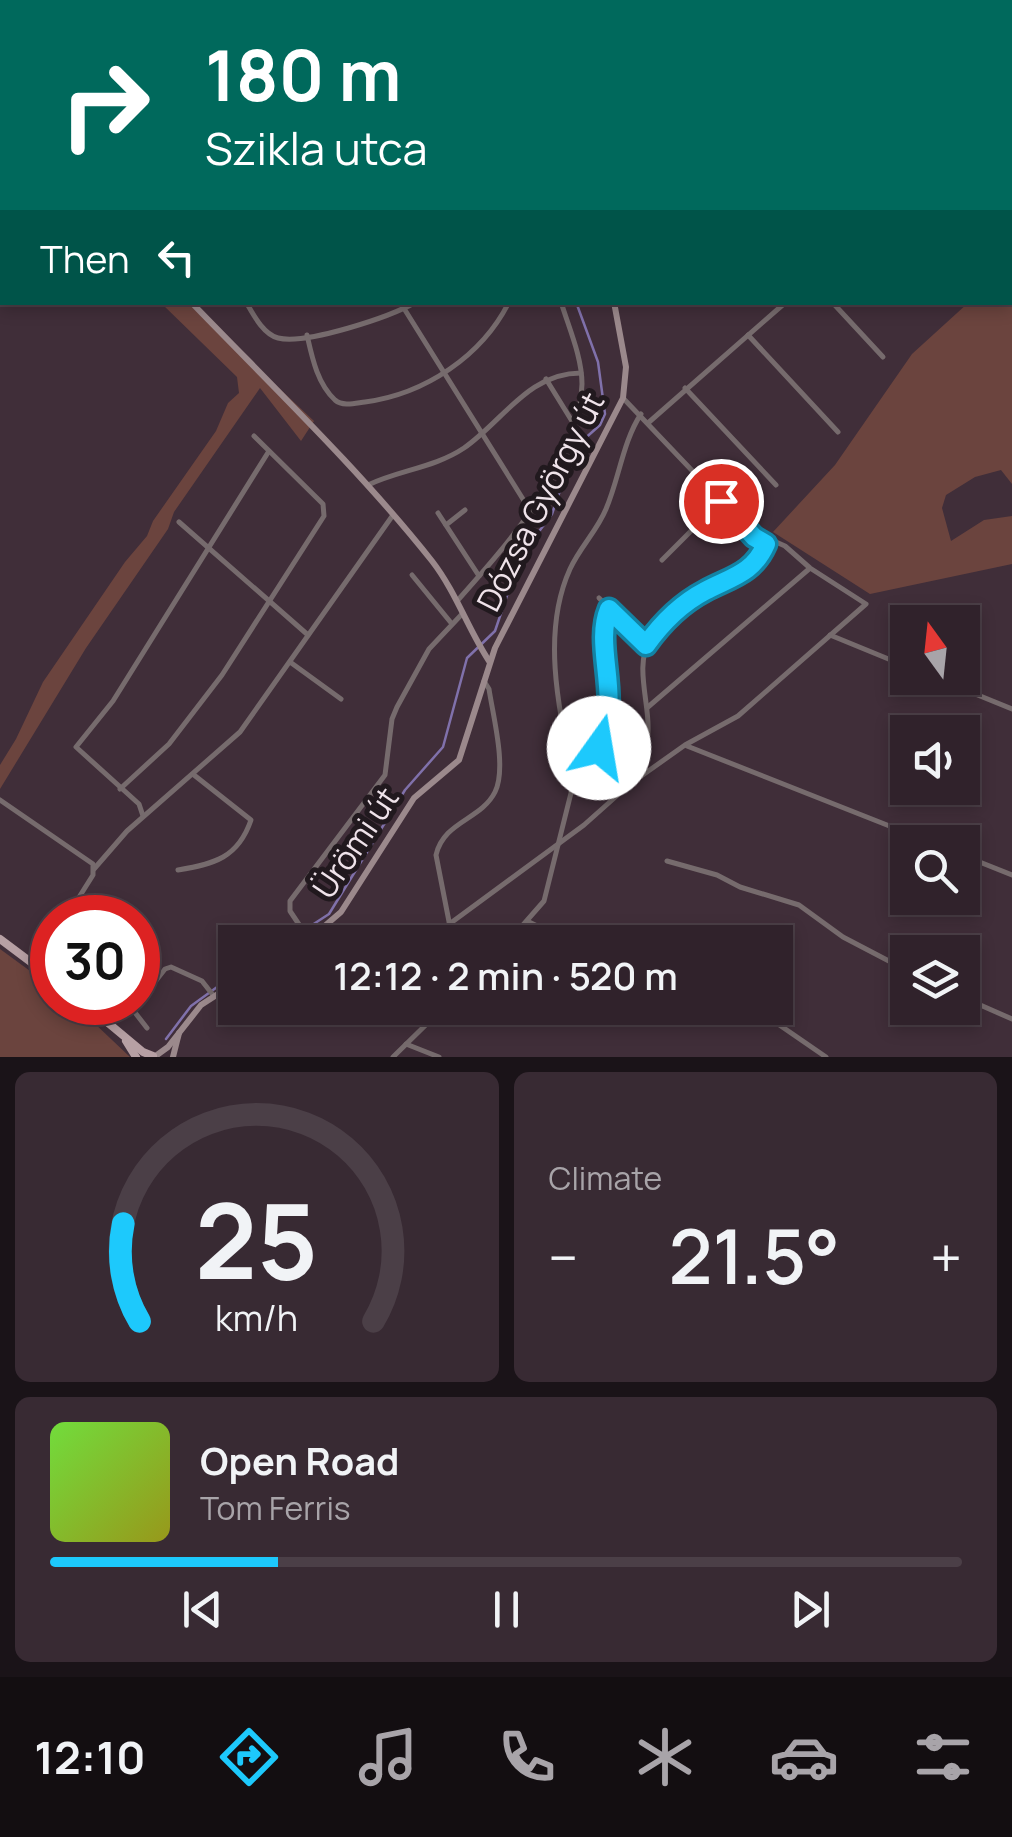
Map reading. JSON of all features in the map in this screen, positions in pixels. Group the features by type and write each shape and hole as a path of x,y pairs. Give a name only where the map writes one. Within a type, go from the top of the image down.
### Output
{"main road":[{"path":"194,305 393,514 458,600 490,662"},
{"name":"Dózsa György út","path":"490,662 623,398 626,367 615,305"},
{"name":"Ürömi út","path":"325,925 340,912 414,798 458,760 490,662"},
{"path":"0,939 30,962"},
{"path":"110,1025 156,1056 180,1032 210,991 218,988"},
{"path":"173,1057 180,1032"},
{"path":"120,1033 136,1057"}],"street":[{"path":"248,305 273,336 307,335 364,324 402,306 531,513"},
{"path":"307,335 319,376 340,403 381,400 444,373 482,340 508,305"},
{"path":"458,600 531,513 575,426 581,374 563,305"},
{"path":"648,422 783,305"},
{"path":"835,305 883,357"},
{"path":"748,335 838,432"},
{"path":"368,485 442,460 482,434 546,380 567,373 581,374"},
{"path":"546,380 575,426"},
{"path":"685,388 776,485"},
{"path":"484,681 489,690 499,778 496,791 487,802 454,825 437,849 448,925 684,745 738,716 866,604 810,568 786,546 766,544 754,537 623,398"},
{"path":"525,925 548,890 573,776 554,655 555,625 570,569 605,512 641,414"},
{"path":"120,789 168,744 222,675 270,604 325,509 254,436"},
{"path":"143,816 139,804 76,747 114,701 269,450"},
{"path":"662,560 721,501"},
{"path":"446,524 465,510"},
{"path":"438,513 479,576"},
{"path":"81,895 94,869 143,816 240,732 393,514"},
{"path":"179,522 308,636"},
{"path":"630,784 647,744 643,659 646,645 686,604 747,571 766,544"},
{"path":"648,707 810,568"},
{"path":"570,569 577,576"},
{"path":"412,575 452,624"},
{"path":"599,598 646,645"},
{"path":"573,776 592,761 608,725 605,626 609,609"},
{"path":"299,925 290,911 290,901 385,775 397,707 429,650 463,613"},
{"path":"830,635 890,660"},
{"path":"290,662 341,700"},
{"path":"978,695 1012,709"},
{"path":"684,745 890,826"},
{"path":"178,870 226,858 251,820 194,775"},
{"path":"0,800 84,856 94,869"},
{"path":"668,861 799,905 843,937 890,962"},
{"path":"980,863 1012,875"},
{"path":"528,922 534,925"},
{"path":"160,976 171,967 210,991"},
{"path":"980,1005 1012,1019"},
{"path":"393,1057 426,1025"},
{"path":"779,1025 826,1057"},
{"path":"406,1044 438,1057"}],"shaded area":[{"path":"163,305 190,305 314,421 301,441 260,388 174,512 168,529 86,648 0,789 0,765 43,682 216,431 228,403 239,393 237,377"},
{"path":"966,305 1012,305 1012,484 1001,470 975,477 946,495 942,508 951,541 984,520 1012,516 1012,564 870,594 773,532 835,465 912,354"},
{"path":"0,949 30,971 30,1025 96,1025 130,1057 0,1057"}],"waterway":[{"path":"312,925 329,914 405,790 443,747 467,658 495,631 520,557 552,514 581,442 600,425 605,414 598,362 577,305"},
{"path":"166,1039 191,1006 218,986"}],"route":[{"path":"599,748 610,712 605,626 609,609 646,645 686,604 703,592 742,576 764,550 766,544 754,537 721,501"}]}
